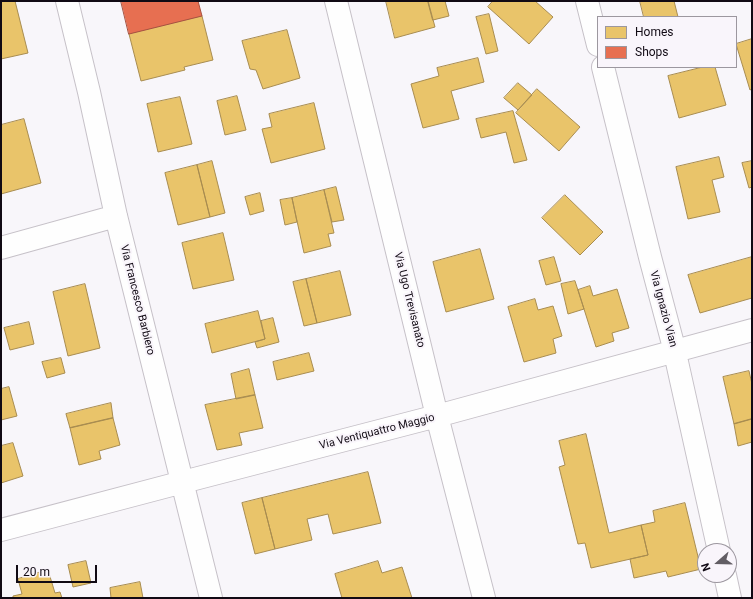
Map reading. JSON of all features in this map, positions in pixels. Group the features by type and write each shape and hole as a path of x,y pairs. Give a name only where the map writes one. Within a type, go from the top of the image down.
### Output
{"street":[{"name":"Via Francesco Barbiero","path":"67,1 89,92 116,216 212,598"},
{"name":"Via Ugo Trevisanato","path":"336,1 484,598"},
{"path":"587,1 597,41"},
{"name":"Via Ignazio Vian","path":"603,68 674,351 717,543"},
{"path":"1,248 116,216"},
{"name":"Via Ventiquattro Maggio","path":"1,530 438,416 752,330"},
{"path":"727,583 730,598"}],"building: Homes":[{"path":"1,1 15,1 28,53 1,59"},
{"path":"386,1 428,1 435,27 395,38"},
{"path":"428,1 445,1 449,16 433,20"},
{"path":"493,1 535,1 553,17 529,44 488,7"},
{"path":"640,1 674,1 678,16 644,16"},
{"path":"489,14 498,51 486,54 476,17"},
{"path":"202,16 213,60 184,67 185,70 141,81 129,34"},
{"path":"287,30 300,78 263,89 256,70 250,69 242,41"},
{"path":"752,39 752,89 750,90 737,47 737,44"},
{"path":"478,58 484,82 451,91 459,119 423,128 411,84 439,76 437,68"},
{"path":"699,68 715,68 726,105 679,118 668,76"},
{"path":"518,83 532,95 518,110 504,98"},
{"path":"537,89 580,127 559,151 516,113"},
{"path":"237,96 246,130 225,135 217,101"},
{"path":"180,97 192,144 158,152 147,104"},
{"path":"314,103 325,149 271,163 262,129 272,127 269,114"},
{"path":"513,111 527,160 514,163 506,132 481,138 476,119"},
{"path":"24,119 41,183 1,194 1,125"},
{"path":"719,157 724,177 712,180 720,212 688,219 676,167"},
{"path":"212,161 225,213 210,217 197,165"},
{"path":"752,161 752,187 749,188 742,163"},
{"path":"197,165 210,217 178,225 165,173"},
{"path":"336,187 344,220 332,222 324,190"},
{"path":"324,190 334,233 328,234 331,246 304,253 292,198"},
{"path":"260,193 264,211 250,215 245,197"},
{"path":"565,195 603,232 580,255 542,218"},
{"path":"292,198 297,222 285,225 280,200"},
{"path":"223,233 234,280 193,289 182,243"},
{"path":"480,249 494,299 446,312 433,262"},
{"path":"554,257 561,281 546,285 539,261"},
{"path":"752,257 752,298 700,313 688,275"},
{"path":"340,271 351,315 317,323 306,279"},
{"path":"306,279 317,323 304,326 293,282"},
{"path":"575,281 584,309 568,314 561,284"},
{"path":"85,284 100,348 68,356 53,292"},
{"path":"590,286 593,296 617,289 629,328 612,333 614,341 596,347 578,290"},
{"path":"535,299 538,310 553,306 562,336 553,339 556,353 524,362 508,307"},
{"path":"258,311 265,339 212,353 205,324"},
{"path":"273,318 279,342 257,348 255,342 265,339 261,321"},
{"path":"29,322 34,344 10,350 4,328"},
{"path":"309,353 314,371 277,380 273,362"},
{"path":"61,358 65,373 47,378 42,362"},
{"path":"249,369 255,395 236,399 231,374"},
{"path":"749,371 752,384 752,419 734,424 723,377"},
{"path":"9,387 17,416 1,420 1,389"},
{"path":"255,395 263,428 239,433 242,445 217,450 205,405"},
{"path":"111,403 113,418 70,428 66,414"},
{"path":"113,418 120,445 99,451 101,459 79,465 70,428"},
{"path":"752,419 752,442 738,446 734,424"},
{"path":"586,434 609,533 641,525 648,555 591,568 585,543 578,544 559,467 565,465 559,441"},
{"path":"13,443 23,476 1,483 1,446"},
{"path":"368,472 381,523 333,534 328,514 307,519 312,540 275,549 262,498"},
{"path":"262,498 275,549 255,554 242,503"},
{"path":"685,503 697,552 697,570 668,577 666,571 634,578 630,559 648,555 641,525 655,522 653,511"},
{"path":"86,561 91,583 73,587 68,565"},
{"path":"378,561 382,573 402,567 412,598 342,598 335,574"},
{"path":"48,570 55,593 60,592 62,598 13,598 13,596 22,594 18,579"},
{"path":"140,582 143,598 111,598 110,588"}],"building: Shops":[{"path":"121,1 198,1 202,16 129,34"}]}
